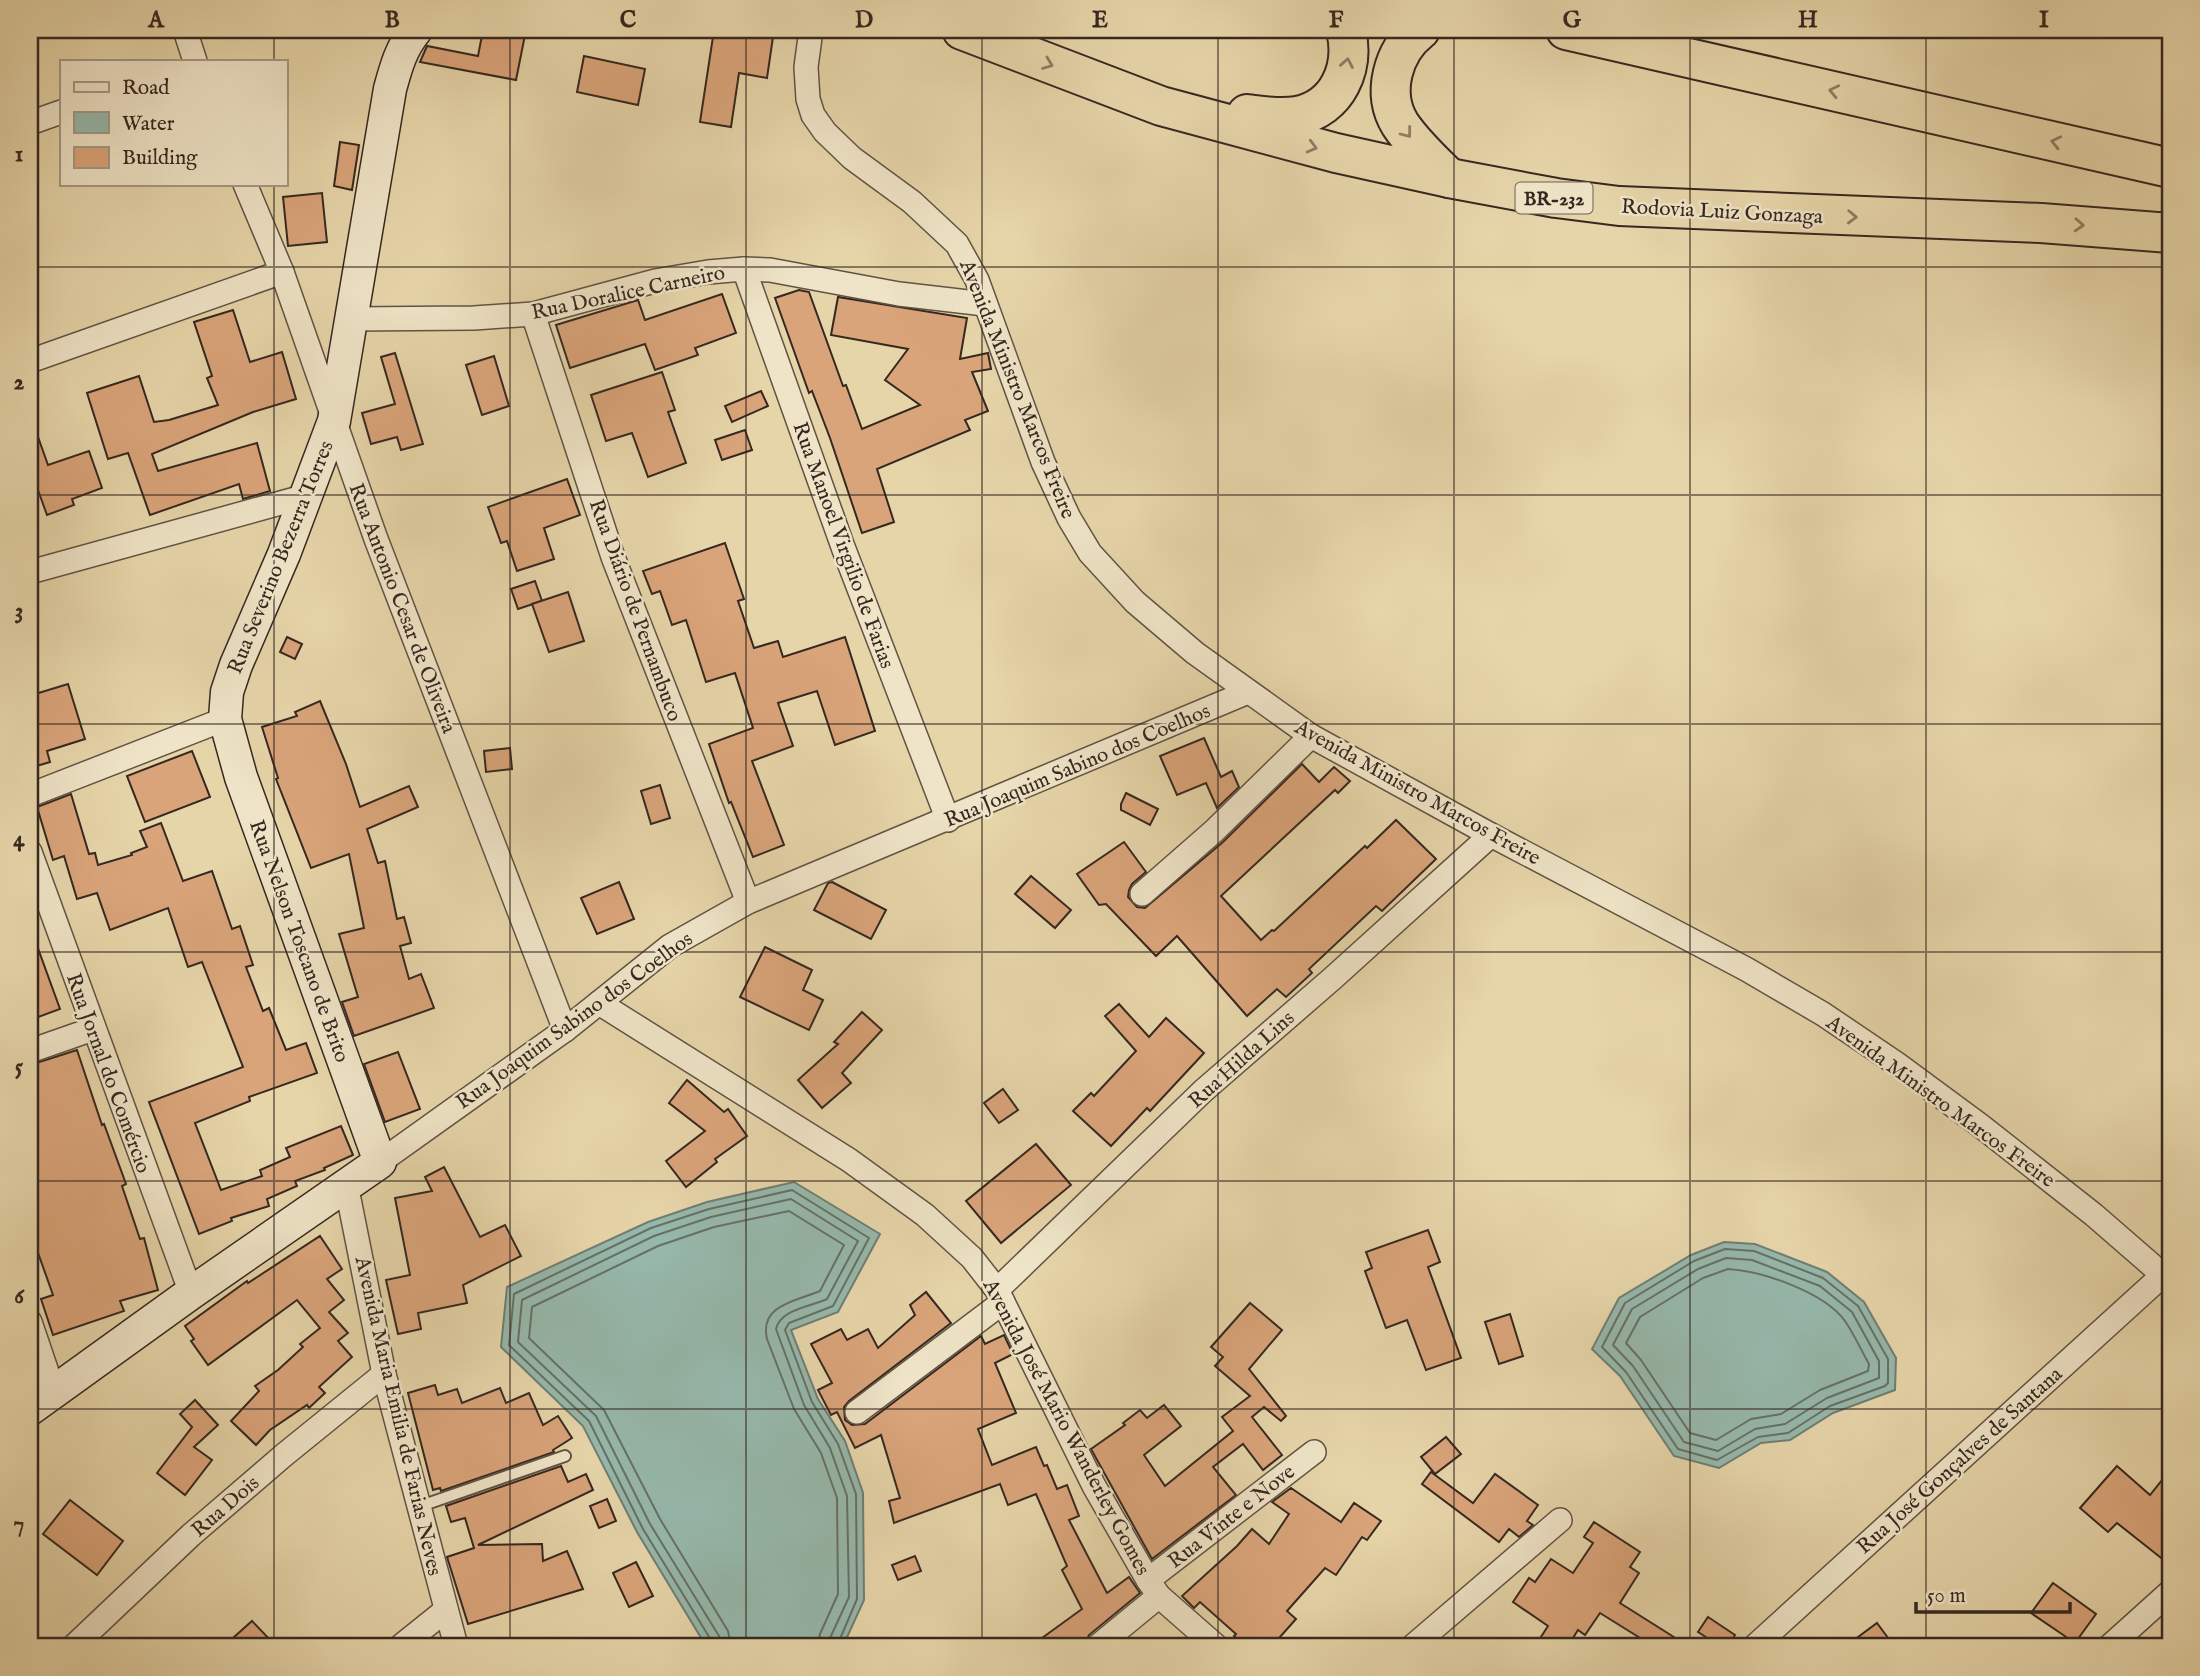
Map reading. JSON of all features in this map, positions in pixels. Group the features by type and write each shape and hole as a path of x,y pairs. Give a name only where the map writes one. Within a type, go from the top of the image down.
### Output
{"highway":[{"name":"Rodovia Luiz Gonzaga","path":"962,30 1161,106 1336,153 1556,198 1619,206 2041,223 2170,233"},
{"path":"1161,106 1287,117 1315,110 1334,95 1342,83 1349,56 1346,30"},
{"path":"1420,30 1411,37 1394,64 1391,84 1393,106 1399,122 1411,139 1449,178"},
{"path":"1566,30 2170,168"}],"main road":[{"name":"Rua Severino Bezerra Torres","path":"225,719 228,692 236,664 284,554 334,421 390,89 401,54 416,30"},
{"name":"Rua Nelson Toscano de Brito","path":"225,719 241,777 380,1162"},
{"name":"Rua Joaquim Sabino dos Coelhos","path":"30,1409 380,1162"}],"street":[{"path":"185,30 195,60"},
{"name":"Avenida Ministro Marcos Freire","path":"811,30 806,85 810,105 818,122 852,158 912,202 957,244 977,280 1043,462 1069,518 1090,553 1135,601 1195,653 1311,736 1491,835 1746,969 1823,1014 1981,1126 2094,1215 2167,1278"},
{"path":"30,123 60,112"},
{"name":"Rua Antonio Cesar de Oliveira","path":"246,186 282,272 385,564 565,1030"},
{"name":"Rua Doralice Carneiro","path":"352,319 453,319 533,314 655,281 744,269 783,272 899,294 985,304"},
{"name":"Rua Manoel Virgilio de Farias","path":"744,269 843,547 948,820"},
{"path":"30,361 282,272"},
{"name":"Rua Diário de Pernambuco","path":"533,314 613,557 748,902"},
{"path":"30,572 306,496"},
{"name":"Rua Joaquim Sabino dos Coelhos","path":"380,1162 565,1030 670,946 748,902 1248,692"},
{"path":"30,795 225,719"},
{"path":"1142,894 1214,831 1311,736"},
{"name":"Rua Hilda Lins","path":"857,1412 1000,1296 1203,1091 1491,835"},
{"name":"Rua Jornal do Comércio","path":"30,852 191,1293"},
{"name":"Avenida José Mario Wanderley Gomes","path":"599,1003 849,1160 951,1237 972,1258 1000,1296 1065,1431 1153,1588 1216,1646"},
{"path":"30,1051 93,1029"},
{"name":"Avenida Maria Emilia de Farias Neves","path":"346,1184 384,1374 456,1646"},
{"name":"Rua José Gonçalves de Santana","path":"1755,1646 2167,1278"},
{"path":"30,1322 49,1378"},
{"name":"Rua Dois","path":"74,1646 191,1535 384,1374"},
{"name":"Rua Vinte e Nove","path":"1098,1646 1153,1588 1314,1452"},
{"path":"1413,1646 1560,1520"},
{"path":"2110,1646 2170,1592"},
{"path":"401,1646 446,1610"}],"lane":[{"path":"418,1507 565,1456"}],"water":[{"path":"794,1182 880,1234 838,1312 791,1330 818,1399 845,1441 863,1493 864,1600 843,1646 706,1646 637,1532 583,1426 501,1347 507,1287 648,1222 707,1202"},
{"path":"1724,1242 1755,1244 1827,1272 1864,1302 1896,1358 1895,1390 1833,1413 1790,1440 1761,1443 1719,1468 1674,1456 1620,1376 1592,1349 1619,1298 1691,1255"}],"building":[{"path":"483,30 526,30 516,80 420,62 427,46 478,56"},
{"path":"714,30 774,30 767,78 739,73 731,127 700,122"},
{"path":"584,56 645,69 638,105 577,92"},
{"path":"340,142 359,145 352,190 334,186"},
{"path":"322,193 327,242 288,246 283,197"},
{"path":"799,290 809,292 843,386 846,385 862,429 920,405 885,380 908,349 831,335 838,297 967,318 960,359 988,353 991,369 972,372 988,411 965,420 970,430 877,469 894,522 862,533 830,438 812,391 809,393 775,298"},
{"path":"722,294 736,333 695,348 698,355 655,370 645,344 570,368 556,325 638,300 645,320"},
{"path":"233,310 250,362 282,352 296,399 253,412 152,454 158,471 257,443 270,491 243,499 239,484 150,515 128,453 108,459 87,393 139,376 154,422 218,405 207,378 212,376 194,322"},
{"path":"395,353 423,444 401,450 397,437 371,444 362,413 395,404 381,357"},
{"path":"494,356 509,406 482,415 466,365"},
{"path":"662,372 675,410 668,412 686,463 648,477 632,433 606,441 591,395"},
{"path":"761,391 768,406 732,422 725,406"},
{"path":"32,420 48,465 89,451 102,488 72,499 74,505 47,515 30,468"},
{"path":"745,430 752,450 722,460 715,440"},
{"path":"567,479 580,515 544,528 554,559 517,571 507,541 501,543 488,507"},
{"path":"725,543 744,599 738,601 754,648 778,641 783,657 845,637 875,731 835,745 817,691 778,703 793,746 752,761 784,845 753,857 731,802 729,803 709,744 753,728 735,673 706,682 686,620 672,625 660,591 652,594 643,571"},
{"path":"535,581 542,601 518,609 511,589"},
{"path":"568,592 584,641 549,652 532,604"},
{"path":"287,637 302,644 295,659 280,652"},
{"path":"68,684 85,739 47,751 50,762 30,768 30,709 33,708 35,713 37,712 32,695"},
{"path":"320,701 360,807 409,786 418,807 367,829 378,863 385,861 397,919 404,917 411,943 400,946 409,979 421,974 434,1008 354,1036 342,1002 358,997 339,934 364,928 349,854 311,868 276,779 278,778 262,727 297,716 295,712"},
{"path":"1204,738 1221,777 1232,771 1239,787 1217,808 1206,783 1177,795 1160,756"},
{"path":"510,748 512,769 486,772 484,751"},
{"path":"192,751 210,797 145,822 127,776"},
{"path":"1302,764 1319,782 1334,767 1350,781 1338,793 1335,790 1221,896 1261,940 1396,820 1436,859 1382,911 1376,906 1309,969 1312,973 1286,997 1277,989 1247,1016 1177,936 1156,956 1106,904 1099,905 1077,874 1124,842 1146,872 1132,884 1128,897 1137,907 1145,908 1223,842"},
{"path":"660,785 670,818 651,824 641,791"},
{"path":"1126,793 1158,809 1150,825 1121,810"},
{"path":"71,794 89,854 95,853 98,865 132,855 131,853 147,847 140,831 161,823 183,881 212,871 232,929 240,926 253,965 246,967 263,1011 269,1008 286,1050 306,1043 317,1073 249,1097 250,1101 195,1123 221,1190 262,1176 260,1170 290,1157 286,1148 341,1126 353,1155 324,1168 325,1170 295,1181 297,1186 267,1199 269,1206 231,1218 232,1221 199,1234 149,1102 243,1067 202,962 188,967 168,908 110,930 97,893 77,899 64,856 53,860 37,807"},
{"path":"1031,876 1071,910 1055,928 1015,894"},
{"path":"619,882 634,919 597,934 581,898"},
{"path":"832,882 886,910 871,939 814,910 828,883"},
{"path":"30,932 60,1009 30,1020"},
{"path":"765,947 812,970 803,990 823,1000 809,1030 740,997"},
{"path":"1119,1004 1149,1037 1166,1018 1204,1053 1150,1111 1147,1108 1111,1146 1073,1111 1091,1093 1094,1096 1136,1051 1105,1016"},
{"path":"862,1012 882,1030 842,1073 851,1083 822,1108 798,1080 838,1044 834,1042"},
{"path":"77,1050 102,1125 104,1124 126,1184 122,1186 140,1239 144,1238 158,1290 120,1301 124,1311 53,1335 41,1299 53,1295 37,1250 30,1252 30,1065"},
{"path":"398,1052 420,1109 385,1122 364,1064"},
{"path":"687,1080 724,1112 728,1109 747,1136 715,1159 717,1162 686,1187 666,1161 705,1131 669,1103"},
{"path":"1003,1089 1018,1110 999,1123 984,1103"},
{"path":"1036,1144 1071,1185 1001,1243 966,1201"},
{"path":"444,1167 480,1237 505,1225 521,1256 463,1285 467,1303 418,1313 421,1329 398,1334 386,1280 410,1275 395,1198 432,1191 425,1177"},
{"path":"1428,1230 1440,1262 1428,1267 1461,1358 1426,1370 1407,1320 1386,1328 1365,1271 1372,1268 1366,1252"},
{"path":"320,1236 342,1269 327,1279 344,1300 329,1312 348,1333 338,1341 352,1357 319,1387 325,1393 309,1408 307,1405 270,1430 256,1445 231,1421 259,1391 255,1386 278,1370 303,1347 300,1344 320,1328 297,1300 208,1365 191,1341 194,1339 185,1326 247,1281 248,1283"},
{"path":"926,1292 951,1323 849,1401 844,1407 845,1420 852,1425 865,1424 981,1336 985,1344 1004,1335 1013,1354 995,1363 1016,1413 978,1429 992,1465 1036,1447 1057,1489 1067,1485 1079,1516 1069,1520 1107,1593 1129,1577 1140,1593 1089,1635 1084,1646 1031,1646 1082,1609 1062,1570 1067,1566 1036,1494 1008,1505 1000,1484 894,1523 889,1501 900,1498 881,1435 855,1448 837,1412 831,1415 818,1390 832,1383 811,1344 841,1329 847,1340 868,1329 878,1348 915,1315 910,1305"},
{"path":"1250,1303 1282,1330 1249,1369 1286,1416 1281,1421 1264,1407 1252,1417 1282,1455 1263,1470 1243,1444 1213,1467 1236,1495 1152,1559 1091,1449 1125,1425 1123,1423 1140,1410 1147,1418 1164,1405 1181,1426 1144,1455 1165,1486 1233,1431 1222,1417 1250,1396 1215,1366 1223,1357 1211,1347"},
{"path":"1510,1314 1523,1356 1499,1364 1485,1322"},
{"path":"435,1385 438,1395 457,1389 462,1403 500,1388 506,1403 529,1393 543,1425 558,1416 572,1438 553,1450 554,1452 441,1491 440,1488 433,1490 408,1393"},
{"path":"195,1400 218,1425 194,1447 212,1460 185,1495 157,1473 192,1427 180,1414"},
{"path":"1446,1437 1461,1454 1435,1474 1421,1457"},
{"path":"561,1466 568,1482 586,1474 593,1490 478,1545 542,1544 543,1561 567,1551 583,1589 468,1624 447,1557 474,1548 465,1518 451,1522 446,1506"},
{"path":"2117,1466 2150,1495 2170,1470 2170,1565 2117,1523 2108,1532 2080,1508"},
{"path":"1431,1472 1473,1503 1495,1474 1538,1505 1527,1521 1533,1525 1519,1537 1509,1529 1499,1542 1422,1484"},
{"path":"1291,1488 1341,1522 1354,1503 1381,1521 1367,1540 1362,1537 1336,1575 1325,1568 1287,1611 1296,1619 1272,1646 1245,1646 1234,1636 1236,1634 1200,1602 1194,1608 1182,1596 1252,1529 1269,1544 1289,1514 1272,1502"},
{"path":"607,1499 616,1521 599,1528 590,1506"},
{"path":"70,1500 123,1541 97,1575 43,1534"},
{"path":"1594,1522 1640,1552 1630,1567 1639,1573 1620,1603 1688,1646 1653,1646 1600,1613 1585,1635 1578,1630 1568,1646 1549,1646 1539,1640 1548,1626 1513,1602 1529,1578 1535,1582 1551,1559 1573,1573 1593,1543 1584,1537"},
{"path":"915,1556 921,1571 898,1580 892,1565"},
{"path":"636,1562 653,1596 629,1607 613,1573"},
{"path":"2053,1583 2096,1614 2075,1643 2031,1613"},
{"path":"1708,1617 1735,1635 1728,1646 1720,1646 1698,1632"},
{"path":"252,1621 276,1646 224,1646"},
{"path":"1877,1623 1894,1646 1846,1646"}]}
